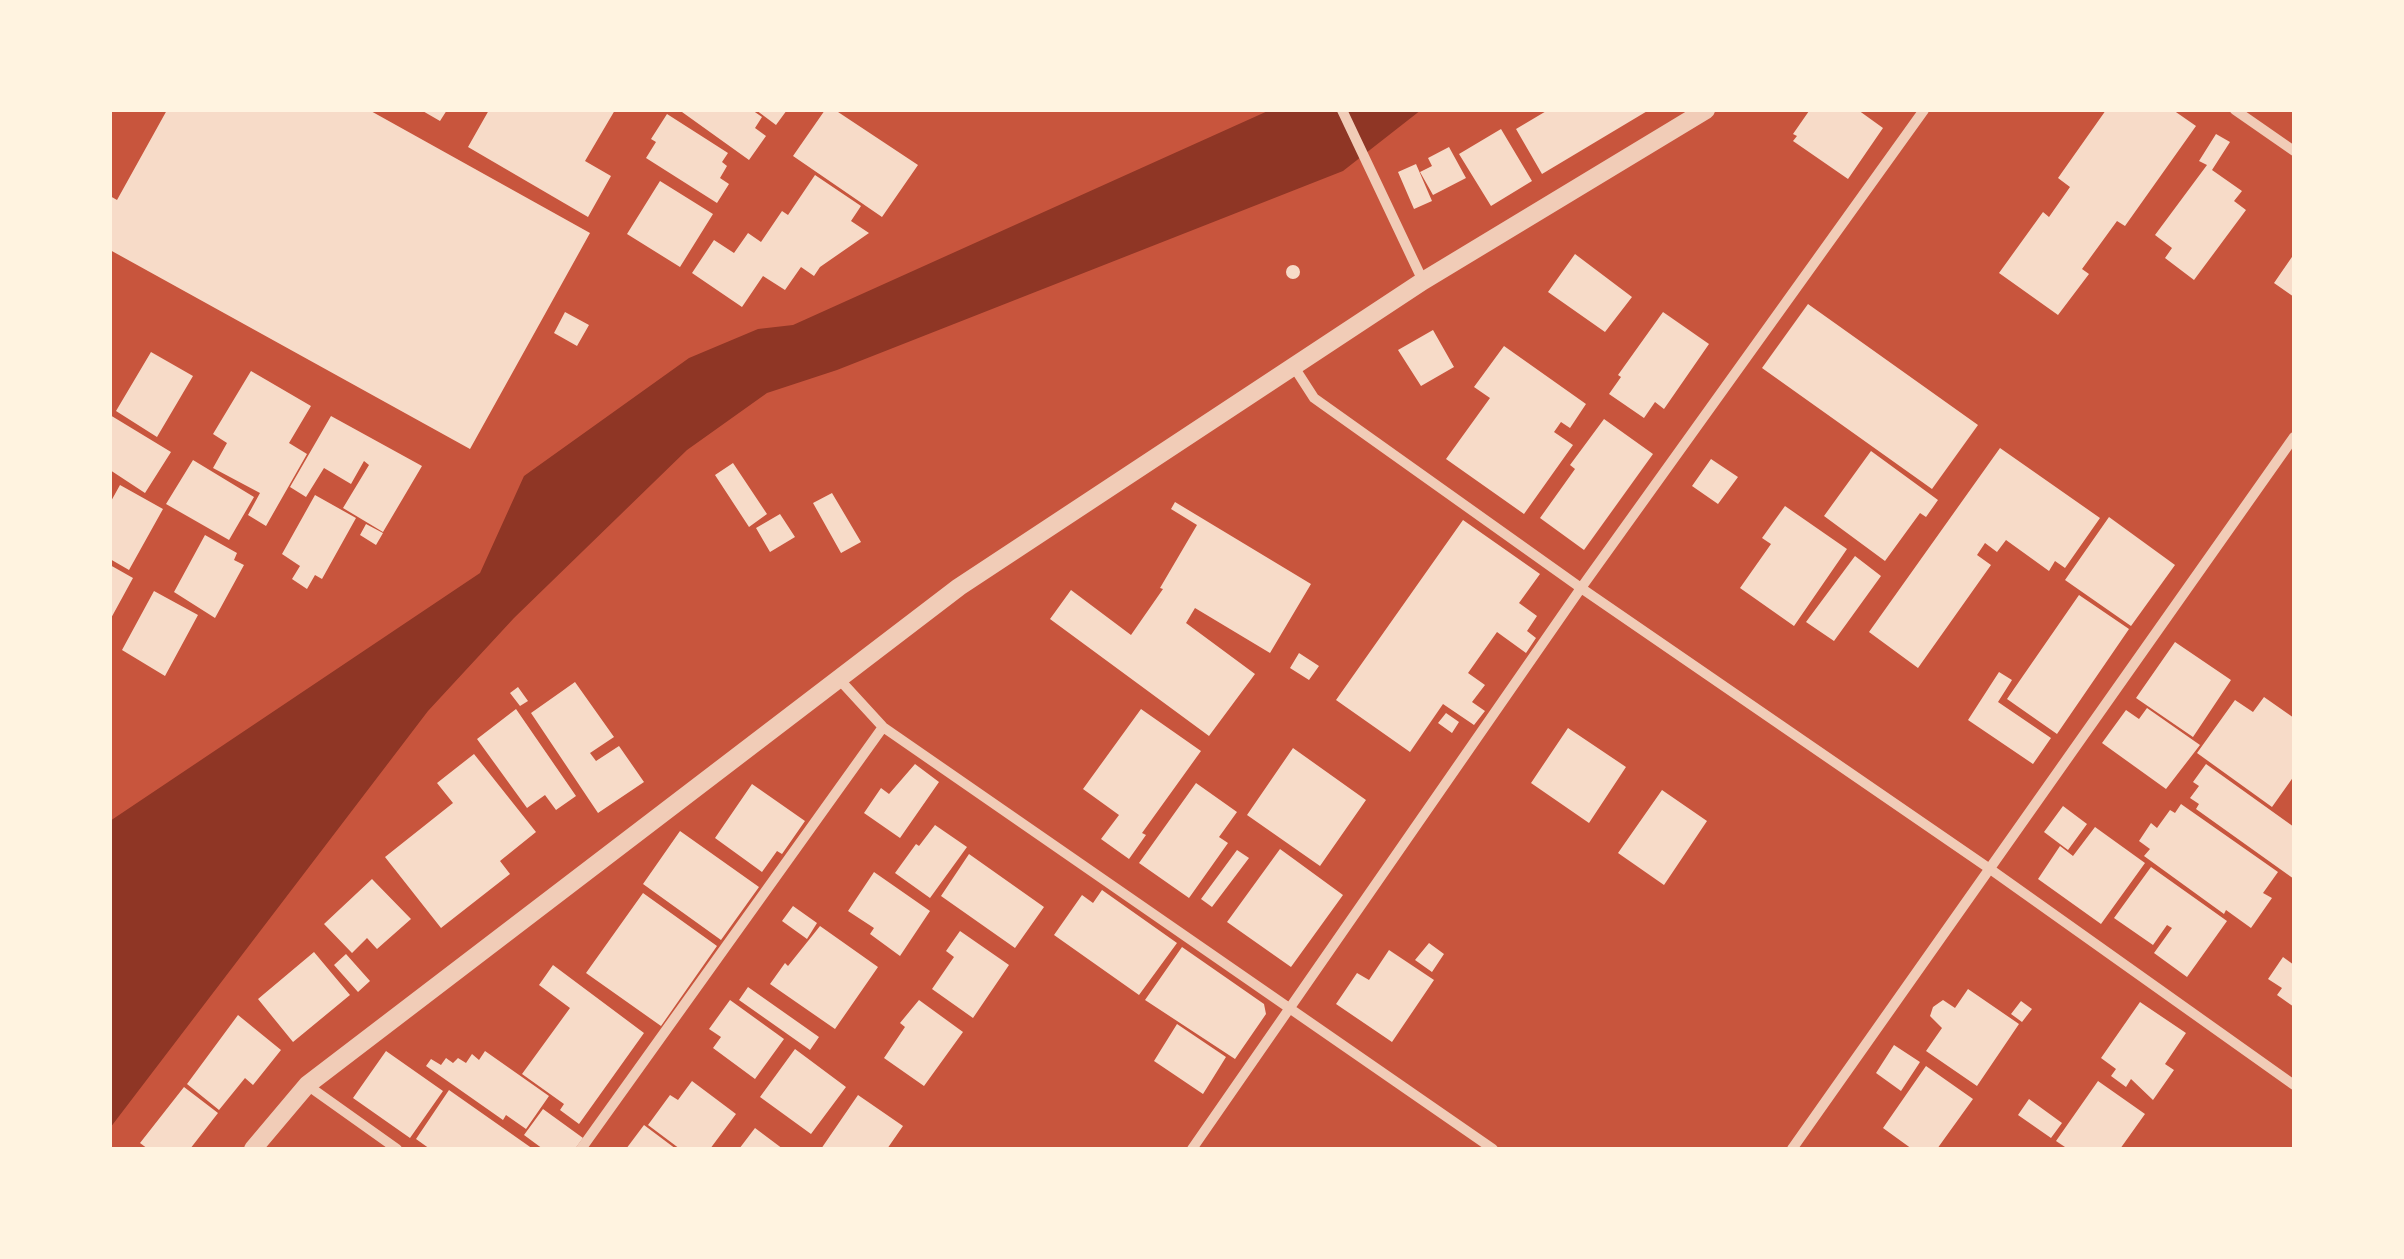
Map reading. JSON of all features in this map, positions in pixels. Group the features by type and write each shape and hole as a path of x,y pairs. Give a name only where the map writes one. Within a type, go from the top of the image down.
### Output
{"street":[{"path":"1342,110 1424,281"},
{"path":"253,1149 307,1085 959,587 1424,281 1706,110"},
{"path":"1192,1149 1581,588 1924,110"},
{"path":"2236,110 2294,150"},
{"path":"1294,366 1314,398 1581,588 1990,868 2294,1085"},
{"path":"1792,1149 2294,437"},
{"path":"838,678 883,727 1493,1149"},
{"path":"581,1149 883,727"},
{"path":"307,1085 397,1149"}],"shaded area":[{"path":"1270,110 1421,110 1343,171 837,370 767,393 687,450 514,618 428,711 110,1128 110,821 480,573 524,476 689,358 758,329 793,325"}],"building":[{"path":"167,110 369,110 590,233 470,449 110,250 110,196 117,200"},
{"path":"421,110 447,110 440,121"},
{"path":"489,110 615,110 585,161 611,176 588,217 468,147"},
{"path":"684,110 752,110 762,117 755,128 766,136 749,160"},
{"path":"756,110 787,110 776,125"},
{"path":"825,110 835,110 918,165 882,217 793,156"},
{"path":"1548,110 1649,110 1542,174 1516,129"},
{"path":"1813,110 1858,110 1883,128 1848,179 1793,141 1797,136 1793,134"},
{"path":"2106,110 2173,110 2196,126 2125,226 2117,221 2082,269 2089,274 2058,315 1999,273 2043,212 2049,217 2070,187 2058,178"},
{"path":"667,114 728,153 722,162 727,166 720,178 729,184 717,203 646,158 656,142 651,139"},
{"path":"1501,129 1532,181 1491,206 1459,154"},
{"path":"2216,134 2230,142 2212,170 2242,191 2234,201 2246,210 2194,280 2165,258 2172,248 2155,235 2207,165 2199,161"},
{"path":"1449,147 1466,178 1433,195 1420,172 1432,166 1428,158"},
{"path":"1416,164 1432,201 1414,209 1398,172"},
{"path":"815,175 861,206 851,221 869,233 820,267 814,276 801,267 785,290 763,276 742,307 692,273 714,240 734,253 748,233 761,242 782,211 788,215"},
{"path":"660,181 713,214 680,267 627,234"},
{"path":"1575,254 1632,297 1605,332 1548,292"},
{"path":"2294,254 2294,297 2274,283"},
{"path":"1293,265 1300,272 1293,279 1286,272"},
{"path":"1808,304 1978,425 1932,489 1762,368"},
{"path":"565,312 589,325 577,346 554,333"},
{"path":"1663,312 1709,344 1664,409 1655,402 1644,418 1609,394"},
{"path":"1433,330 1454,367 1421,386 1398,350"},
{"path":"1504,346 1586,404 1570,428 1561,422 1554,432 1573,445 1524,514 1446,459 1490,398 1474,387"},
{"path":"151,352 193,376 157,437 116,411"},
{"path":"251,371 311,406 289,443 307,454 266,526 248,515 260,493 213,468 227,443 213,434"},
{"path":"110,415 171,452 145,493 110,470"},
{"path":"331,416 422,466 383,532 343,508 369,465 364,461 351,484 324,468 306,497 290,487"},
{"path":"1604,419 1653,454 1584,550 1540,518 1575,469 1570,465"},
{"path":"2000,448 2100,518 2065,568 2055,561 2049,571 2006,540 1997,552 1985,543 1977,555 1991,565 1918,668 1869,632"},
{"path":"1871,451 1938,500 1926,517 1920,513 1885,561 1824,516"},
{"path":"1711,459 1738,477 1718,504 1692,486"},
{"path":"193,460 254,497 229,540 166,504"},
{"path":"733,463 767,514 749,527 715,475"},
{"path":"120,485 163,509 129,570 110,559 110,503"},
{"path":"832,493 861,542 841,553 813,503"},
{"path":"315,495 356,518 322,579 315,575 307,589 292,579 300,566 282,554"},
{"path":"1175,502 1311,584 1270,653 1195,608 1186,623 1255,674 1209,736 1050,619 1071,590 1131,635 1163,589 1160,588 1197,525 1171,509"},
{"path":"1785,506 1847,549 1794,626 1740,588 1771,544 1762,538"},
{"path":"780,514 795,537 770,552 756,528"},
{"path":"2109,517 2175,565 2131,626 2065,580"},
{"path":"1463,520 1540,574 1519,603 1537,616 1527,631 1536,638 1526,653 1497,632 1468,673 1485,685 1472,702 1485,711 1474,725 1443,704 1410,752 1336,700"},
{"path":"366,524 383,533 376,545 360,535"},
{"path":"205,535 237,553 234,560 244,565 215,618 174,592"},
{"path":"1855,556 1881,576 1834,641 1806,622"},
{"path":"110,565 133,578 110,620"},
{"path":"154,591 198,615 165,676 122,650"},
{"path":"2079,595 2129,629 2057,734 2007,699"},
{"path":"2175,642 2231,680 2193,737 2136,698"},
{"path":"1299,653 1319,666 1309,680 1290,668"},
{"path":"1999,672 2012,680 1998,702 2051,738 2033,764 1968,720"},
{"path":"575,682 614,737 590,753 596,761 619,746 644,782 598,813 531,713"},
{"path":"518,687 528,701 520,706 510,693"},
{"path":"2264,697 2294,718 2294,776 2272,807 2197,753 2235,700 2253,712"},
{"path":"2147,708 2200,745 2166,789 2102,743 2126,710 2139,719"},
{"path":"516,709 576,796 556,810 545,795 527,808 477,739"},
{"path":"1141,709 1201,751 1142,833 1146,835 1129,859 1101,839 1119,815 1083,789"},
{"path":"1446,713 1459,722 1452,733 1438,723"},
{"path":"1568,728 1626,767 1589,823 1531,783"},
{"path":"1293,748 1366,800 1320,866 1247,815"},
{"path":"474,754 536,832 500,861 510,874 441,928 385,857 453,803 437,783"},
{"path":"915,764 939,782 900,838 864,813 881,788 889,794"},
{"path":"2206,764 2294,827 2294,879 2196,809 2199,804 2190,798 2199,786 2193,782"},
{"path":"1196,783 1237,812 1219,837 1228,843 1189,898 1139,863"},
{"path":"752,784 805,821 782,854 777,851 762,872 715,838"},
{"path":"1662,790 1707,821 1664,885 1618,853"},
{"path":"2181,804 2278,872 2263,893 2272,898 2251,928 2226,910 2224,914 2144,856 2150,849 2139,841 2151,823 2157,828 2170,810 2175,813"},
{"path":"2063,806 2087,824 2068,850 2044,832"},
{"path":"935,825 967,847 930,898 895,873"},
{"path":"2095,827 2145,863 2101,924 2038,879 2060,846 2073,856"},
{"path":"680,831 759,887 721,940 643,884"},
{"path":"1280,849 1343,895 1291,967 1227,922"},
{"path":"1237,850 1249,858 1212,907 1201,899"},
{"path":"969,854 1044,907 1015,948 941,896"},
{"path":"2151,867 2227,921 2187,977 2154,953 2172,928 2167,925 2153,945 2114,918"},
{"path":"874,872 930,911 900,956 870,934 874,928 848,911"},
{"path":"372,879 411,919 377,949 367,938 352,953 324,924"},
{"path":"1102,890 1177,943 1139,995 1054,935 1082,895 1093,903"},
{"path":"643,893 717,946 661,1026 586,973"},
{"path":"793,906 817,923 807,939 782,921"},
{"path":"820,926 878,967 835,1029 770,984"},
{"path":"960,931 1009,965 973,1018 932,989 954,957 946,951"},
{"path":"1429,943 1444,954 1432,972 1415,960"},
{"path":"1182,947 1264,1004 1266,1014 1235,1059 1145,1000"},
{"path":"1389,950 1434,980 1392,1042 1336,1004 1357,973 1369,980"},
{"path":"314,952 350,995 293,1042 258,999"},
{"path":"346,954 370,981 358,992 334,965"},
{"path":"2283,957 2294,965 2294,1007 2277,995 2282,988 2268,979"},
{"path":"553,965 644,1033 579,1124 560,1110 564,1104 522,1074 570,1008 539,985"},
{"path":"748,987 819,1037 810,1050 739,1000"},
{"path":"1968,989 2019,1024 1977,1086 1926,1051 1942,1028 1930,1016 1933,1007 1943,1000 1955,1008"},
{"path":"730,1000 784,1039 755,1079 713,1048 721,1037 709,1029"},
{"path":"919,1000 963,1032 924,1086 884,1058 905,1027 900,1023"},
{"path":"2021,1001 2032,1009 2022,1022 2011,1014"},
{"path":"2140,1002 2186,1033 2165,1064 2174,1070 2153,1100 2131,1079 2126,1087 2111,1076 2116,1069 2101,1058"},
{"path":"238,1015 281,1050 253,1085 245,1078 219,1110 187,1084"},
{"path":"1177,1024 1226,1057 1203,1094 1154,1061"},
{"path":"1894,1045 1920,1062 1901,1091 1876,1073"},
{"path":"795,1049 846,1087 811,1134 760,1097"},
{"path":"386,1051 443,1091 410,1138 353,1098"},
{"path":"485,1051 549,1096 526,1129 506,1115 503,1120 426,1066 431,1059 441,1065 446,1058 453,1063 458,1058 466,1063 472,1054 479,1060"},
{"path":"1926,1066 1973,1099 1937,1149 1912,1149 1883,1128"},
{"path":"692,1081 736,1114 710,1149 680,1149 648,1125 670,1095 678,1100"},
{"path":"2098,1081 2145,1114 2120,1149 2068,1149 2056,1141"},
{"path":"184,1087 218,1113 190,1149 148,1149 140,1143"},
{"path":"449,1090 533,1149 430,1149 416,1139"},
{"path":"858,1095 903,1126 887,1149 821,1149"},
{"path":"2029,1099 2062,1123 2051,1138 2018,1115"},
{"path":"543,1109 583,1138 575,1149 543,1149 524,1135"},
{"path":"644,1125 676,1149 626,1149"},
{"path":"755,1128 783,1149 739,1149"}]}
